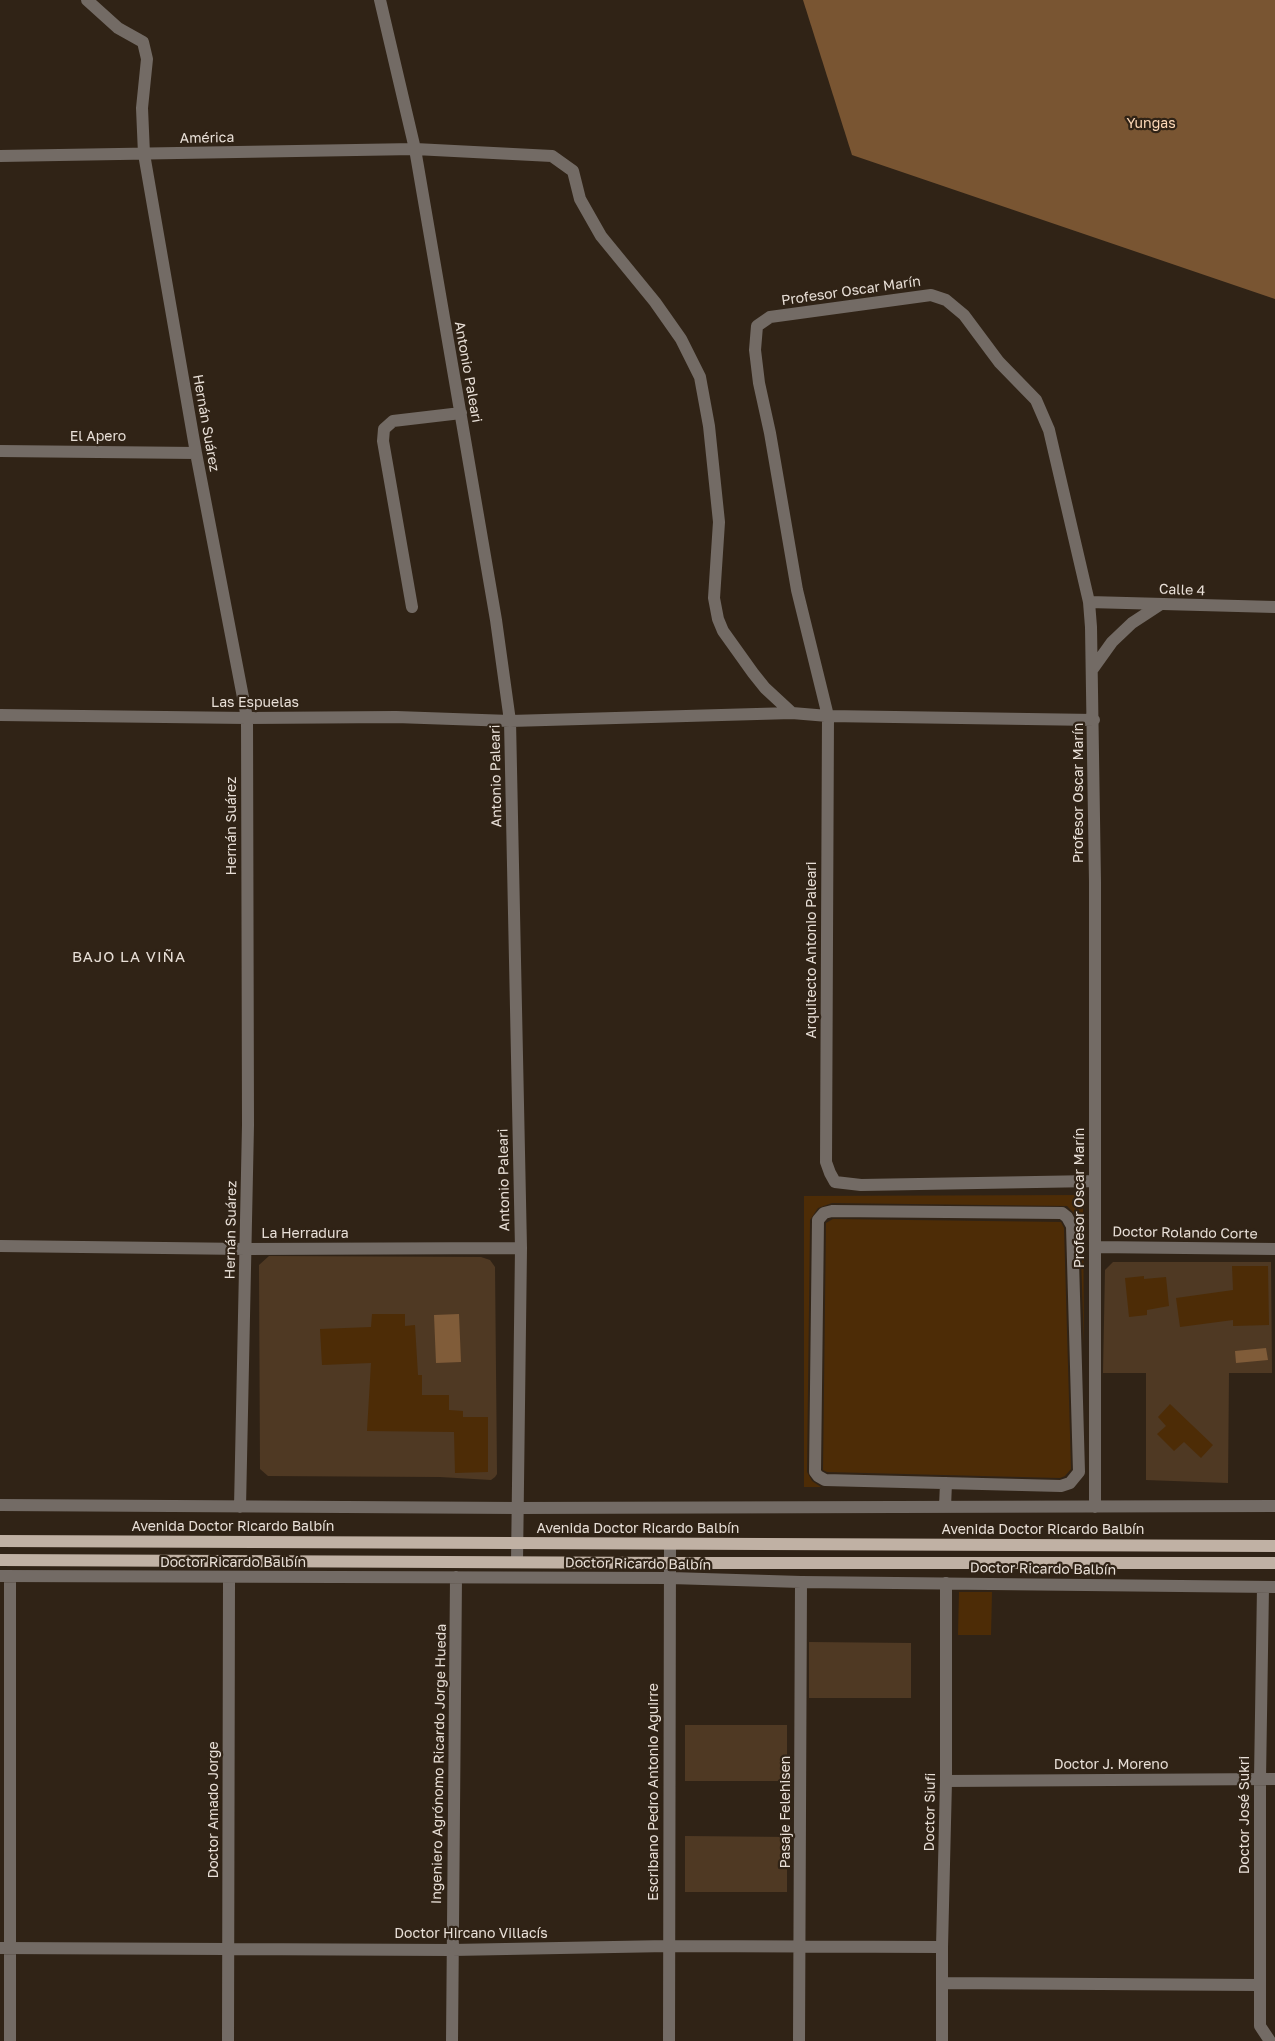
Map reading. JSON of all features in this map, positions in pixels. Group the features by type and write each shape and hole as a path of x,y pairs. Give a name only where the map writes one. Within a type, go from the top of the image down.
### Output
{"main road":[{"name":"Avenida Doctor Ricardo Balbín","path":"0,1541 1275,1546"},
{"path":"0,1560 1275,1563"}],"street":[{"name":"Hernán Suárez","path":"87,0 118,28 143,42 147,59 142,108 144,154 196,452 247,718 248,1125 240,1507"},
{"name":"Antonio Paleari","path":"380,0 415,149 496,620 510,721 521,1248 517,1562"},
{"name":"América","path":"0,156 415,149 552,156 573,170 580,199 600,236 656,302 681,339 700,377 709,426 719,522 714,598 718,619 727,636 759,680 792,713"},
{"name":"Profesor Oscar Marín","path":"770,317 931,295 946,300 964,315 999,362 1036,400 1046,423 1089,602 1094,720 1095,1507"},
{"name":"Arquitecto Antonio Paleari","path":"770,317 757,326 755,350 759,383 770,433 797,590 828,716 826,1162 835,1182 860,1185 1094,1181"},
{"path":"412,607 383,442 384,429 393,421 461,413"},
{"name":"El Apero","path":"0,451 196,452"},
{"name":"Calle 4","path":"1089,602 1275,607"},
{"path":"1092,670 1112,642 1132,622 1161,604"},
{"name":"Las Espuelas","path":"0,715 396,718 510,721 792,713 828,716 1094,720"},
{"path":"832,1211 1062,1213 1067,1217 1072,1226 1079,1472 1070,1483 1061,1486 946,1483 825,1480 815,1472 818,1220 824,1213 832,1211"},
{"name":"La Herradura","path":"0,1246 246,1249 521,1248"},
{"name":"Doctor Rolando Corte","path":"1095,1247 1275,1249"},
{"path":"945,1508 946,1483"},
{"path":"0,1505 518,1508 1275,1506"},
{"name":"Escribano Pedro Antonio Aguirre","path":"669,2041 670,1544"},
{"path":"5,1576 5,1948 10,2041"},
{"name":"Doctor Ricardo Balbín","path":"5,1576 671,1578 801,1582 1269,1587"},
{"name":"Ingeniero Agrónomo Ricardo Jorge Hueda","path":"452,2041 456,1577"},
{"name":"Doctor Amado Jorge","path":"228,2041 230,1578"},
{"name":"Pasaje Felehisen","path":"800,2041 801,1582"},
{"name":"Doctor Siufi","path":"942,2041 946,1781 946,1583"},
{"name":"Doctor José Sukri","path":"1269,1587 1260,1779 1259,1984 1260,2026 1270,2041"},
{"name":"Doctor J. Moreno","path":"946,1781 1275,1779"},
{"name":"Doctor Hircano Villacís","path":"5,1948 452,1950 668,1946 942,1947"},
{"path":"943,1983 1259,1984"}],"shaded area":[{"path":"269,1256 481,1257 490,1260 495,1267 497,1474 495,1477 491,1480 440,1477 268,1476 260,1469 259,1265"},
{"path":"1113,1262 1271,1262 1272,1373 1229,1373 1228,1483 1146,1480 1146,1373 1103,1373 1105,1270"},
{"path":"459,1314 461,1362 436,1363 434,1315"},
{"path":"1266,1348 1268,1360 1236,1363 1235,1351"},
{"path":"809,1642 911,1643 911,1698 809,1698"},
{"path":"685,1725 787,1725 787,1781 685,1781"},
{"path":"685,1836 787,1837 787,1892 685,1892"}],"green space":[{"name":"Yungas","path":"803,0 1275,0 1275,299 852,155"}],"building":[{"path":"1083,1195 1084,1346 1080,1226 1074,1213 1067,1206 832,1203 818,1208 810,1220 807,1472 812,1481 821,1487 804,1487 804,1196"},
{"path":"833,1219 1061,1222 1064,1228 1071,1469 1065,1476 1060,1478 827,1472 823,1470 826,1223"},
{"path":"1232,1266 1268,1266 1269,1325 1233,1326 1233,1320 1180,1327 1176,1298 1233,1290"},
{"path":"1144,1276 1144,1279 1166,1277 1169,1306 1147,1310 1147,1315 1129,1317 1125,1278"},
{"path":"372,1314 405,1314 405,1326 415,1325 418,1375 422,1375 422,1395 449,1395 449,1410 463,1411 463,1417 488,1417 488,1472 455,1473 454,1432 367,1431 371,1363 322,1365 320,1329 371,1327"},
{"path":"1170,1404 1213,1445 1201,1458 1184,1442 1174,1451 1157,1434 1166,1426 1158,1417"},
{"path":"959,1592 992,1592 991,1635 958,1635"}],"district":[{"name":"BAJO LA VIÑA","path":"129,957"}]}
